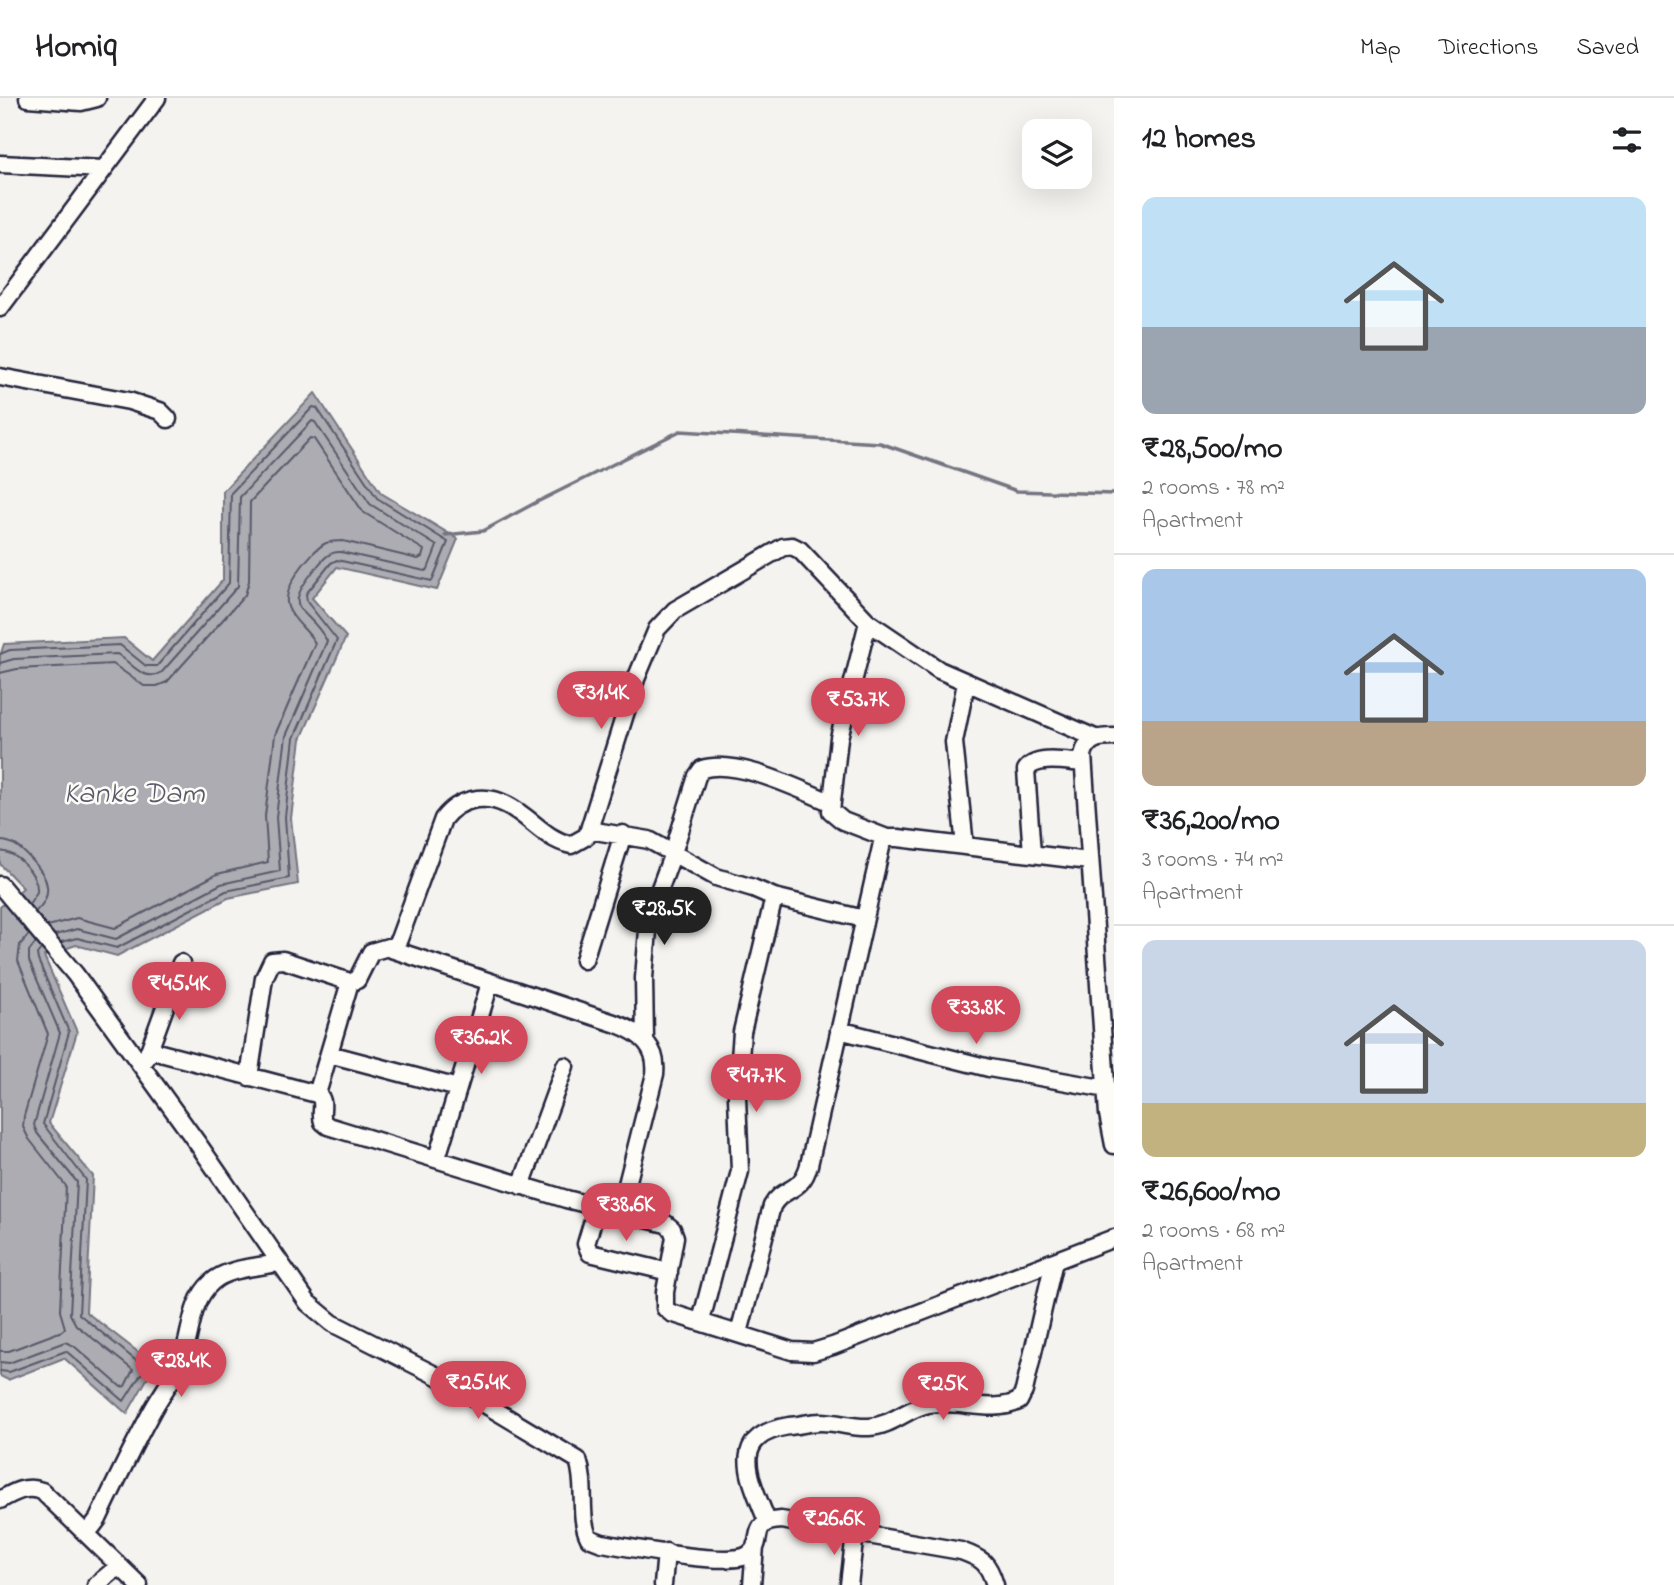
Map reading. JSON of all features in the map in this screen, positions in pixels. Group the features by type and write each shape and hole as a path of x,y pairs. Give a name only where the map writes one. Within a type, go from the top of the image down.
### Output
{"street":[{"path":"28,98 81,102 97,98"},
{"path":"0,308 152,100"},
{"path":"0,164 103,169"},
{"path":"0,377 139,403 160,411 168,419"},
{"path":"249,1077 264,978 272,961 283,960 350,982 357,980 371,952 395,945 399,939 443,819 459,803 474,799 507,805 559,843 571,845 587,836 636,678 657,629 675,610 783,547 792,546 800,550 868,622 939,670 1094,738 1114,737"},
{"path":"868,622 839,738 830,802 834,817 887,838 1089,860"},
{"path":"965,846 954,742 966,683"},
{"path":"1094,738 1085,745 1083,763 1108,1114 1114,1145"},
{"path":"1032,854 1026,770 1031,764 1038,762 1083,763"},
{"path":"645,1039 644,978 649,918 697,776 702,769 721,767 765,776 830,802"},
{"path":"589,830 624,834 649,841 716,877 774,897 864,919"},
{"path":"584,960 624,834"},
{"path":"739,1333 772,1206 781,1195 793,1189 806,1177 882,843 887,838"},
{"path":"3,888 75,974 198,1144 308,1303 332,1323 441,1378 578,1461 583,1476 584,1528 589,1538 602,1543 727,1559 748,1555 755,1546"},
{"path":"701,1321 740,1171 738,1057 774,897"},
{"path":"388,948 617,1024 645,1039 653,1050 655,1074 620,1212"},
{"path":"143,1068 181,962"},
{"path":"317,1094 350,982"},
{"path":"437,1158 490,983"},
{"path":"839,1030 989,1068 1107,1089"},
{"path":"149,1050 317,1094 322,1097 321,1116 323,1122 328,1125 521,1185 654,1220 672,1229 675,1237 664,1300 665,1308 792,1351 813,1352 1114,1238"},
{"path":"329,1054 458,1088"},
{"path":"521,1185 565,1066"},
{"path":"597,1207 586,1244 590,1253 669,1272"},
{"path":"767,1521 752,1482 748,1461 753,1441 761,1434 773,1429 820,1422 872,1427 930,1404 1001,1406 1019,1401 1024,1391 1054,1261"},
{"path":"84,1532 98,1519 130,1452 179,1364 201,1293 214,1280 228,1273 278,1263"},
{"path":"0,1500 23,1489 42,1491 139,1585"},
{"path":"752,1585 755,1546 761,1526 767,1521 781,1520 961,1551 976,1556 989,1565 995,1585"},
{"path":"849,1585 855,1533"},
{"path":"663,1585 666,1552"},
{"path":"96,1585 119,1566"}],"water":[{"name":"Kanke Dam","path":"315,393 381,493 458,539 437,590 337,567 312,598 346,637 301,739 291,818 298,884 228,898 117,956 76,945 44,956 77,1032 49,1123 93,1176 86,1312 155,1365 127,1414 64,1358 8,1380 0,1376 0,907 23,888 0,864 0,656 4,644 124,638 152,661 223,580 223,491"}],"waterway":[{"path":"445,535 483,531 680,431 880,443 1017,491 1114,494"}]}
